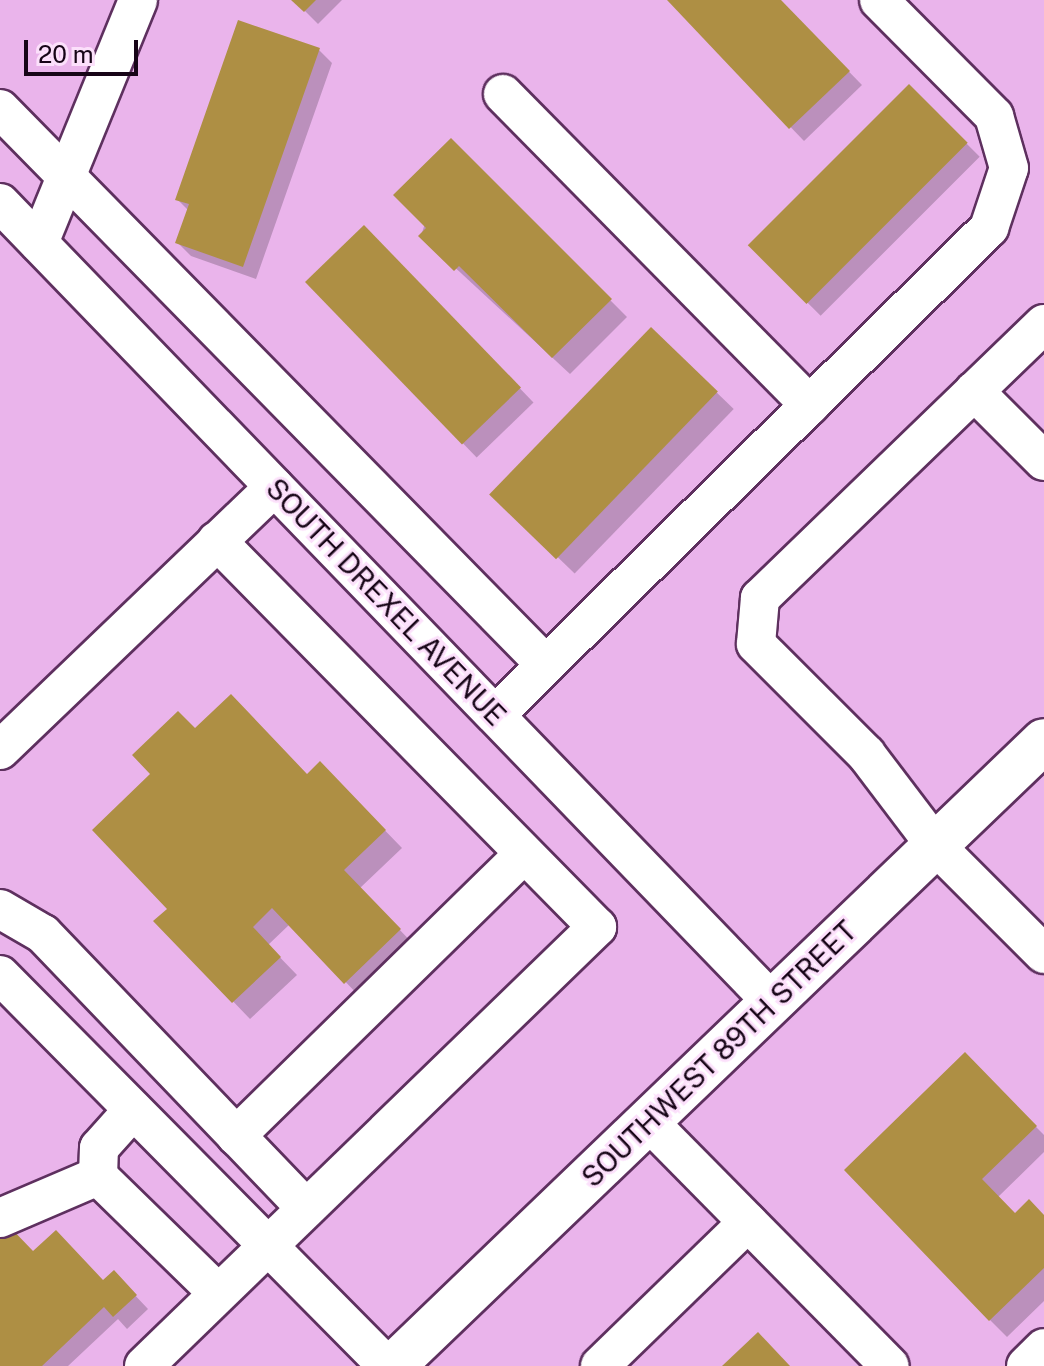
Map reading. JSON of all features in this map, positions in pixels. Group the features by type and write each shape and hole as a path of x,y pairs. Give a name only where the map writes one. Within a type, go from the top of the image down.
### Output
{"main road":[{"name":"SOUTHWEST 89TH STREET","path":"393,1366 1044,741"}],"street":[{"path":"39,243 138,0"},
{"path":"495,715 989,228 1009,168 994,116 879,0"},
{"path":"503,94 810,405"},
{"path":"0,109 546,665"},
{"name":"SOUTH DREXEL AVENUE","path":"0,203 772,1002"},
{"path":"1044,324 760,598 756,644 866,754 935,845 1044,954"},
{"path":"974,391 1044,461"},
{"path":"0,750 274,487"},
{"path":"144,1366 265,1243 597,927 217,541"},
{"path":"236,1136 524,854"},
{"path":"0,909 43,934 304,1206"},
{"path":"0,975 387,1366"},
{"path":"133,1110 99,1148 98,1176 217,1292"},
{"path":"648,1121 890,1366"},
{"path":"0,1218 98,1176"},
{"path":"600,1366 748,1222"},
{"path":"1026,1366 1044,1348"}],"building":[{"path":"291,0 316,0 304,12"},
{"path":"667,0 781,0 850,71 789,129"},
{"path":"238,20 320,48 243,267 175,243 189,204 175,200"},
{"path":"909,84 968,143 806,304 748,245"},
{"path":"451,138 612,299 552,358 459,266 454,271 418,236 426,228 393,195"},
{"path":"364,225 521,388 462,445 305,282"},
{"path":"651,327 718,392 556,559 489,495"},
{"path":"231,694 307,774 320,761 386,830 344,870 401,929 344,984 272,908 253,927 281,957 232,1003 153,921 167,909 92,830 150,774 132,755 178,711 195,728"},
{"path":"965,1052 1037,1126 982,1179 1015,1213 1029,1199 1044,1215 1044,1268 989,1321 844,1170"},
{"path":"8,1225 33,1251 56,1230 103,1280 114,1270 137,1295 113,1317 104,1307 42,1366 0,1366 0,1233"},
{"path":"758,1332 790,1366 722,1366"}]}
